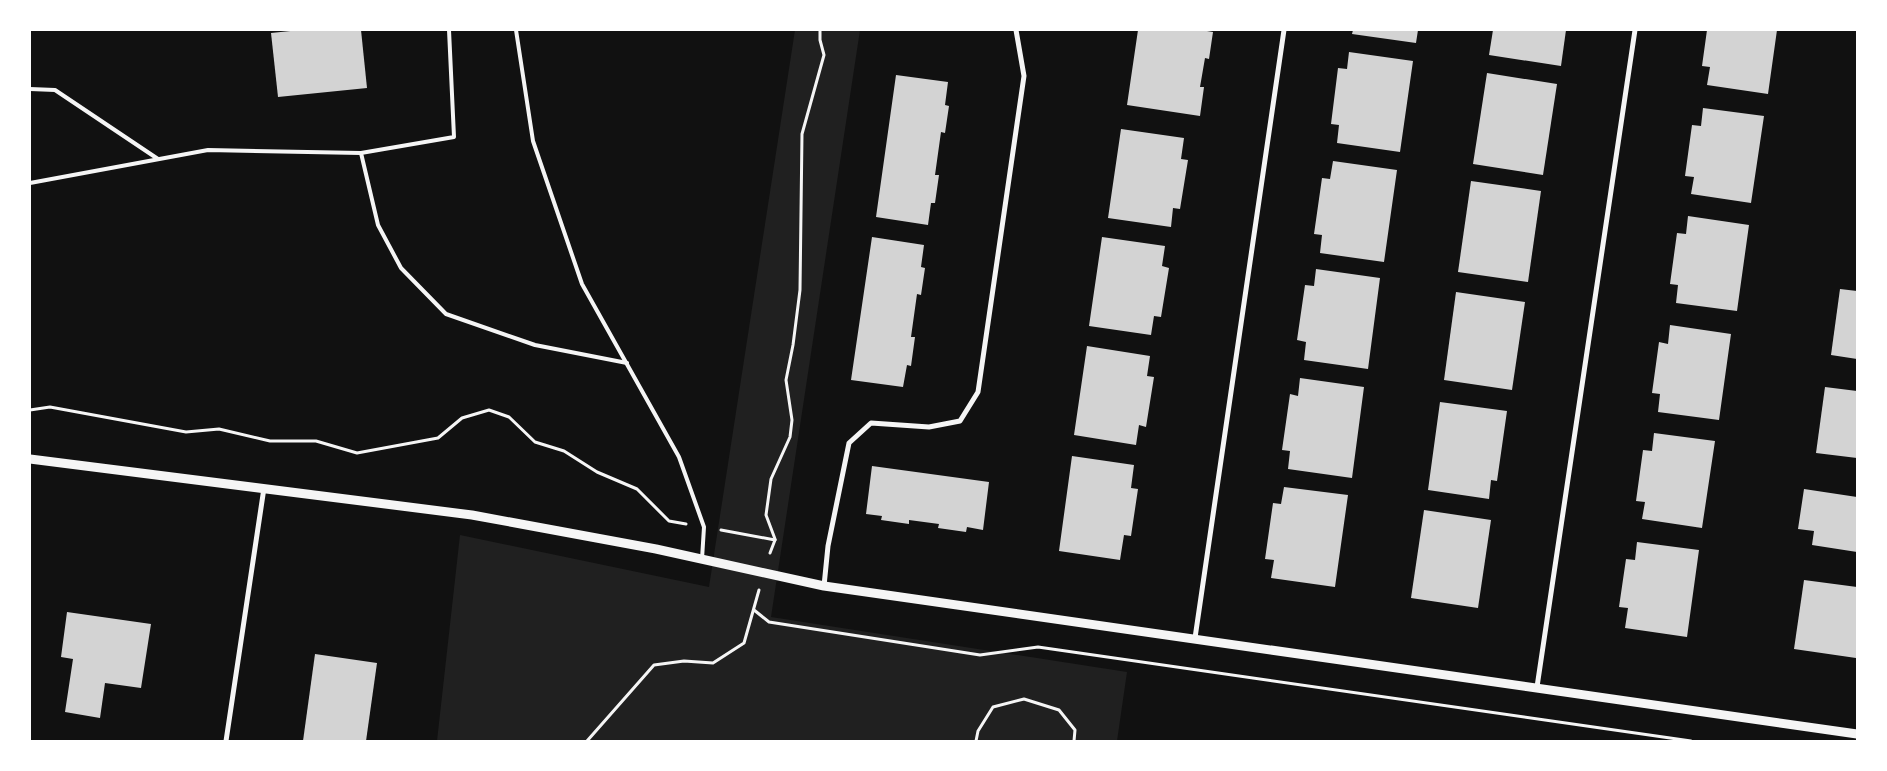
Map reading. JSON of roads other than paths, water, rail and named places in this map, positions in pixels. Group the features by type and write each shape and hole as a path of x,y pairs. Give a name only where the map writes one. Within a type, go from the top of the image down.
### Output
{"street":[{"path":"824,586 828,546 849,443 871,424 929,427 960,420 978,392 1024,76 1016,30"},
{"path":"1195,638 1284,30"},
{"path":"1537,687 1635,30"},
{"path":"30,458 472,515 702,559 824,586 1857,734"},
{"path":"226,741 264,488"}],"lane":[{"path":"30,183 208,150 361,152 454,137 449,30"},
{"path":"516,30 533,141 582,284 679,457 704,527 702,559"},
{"path":"30,89 55,90 158,159"},
{"path":"361,152 378,225 401,268 446,314 535,346 627,363"}]}
